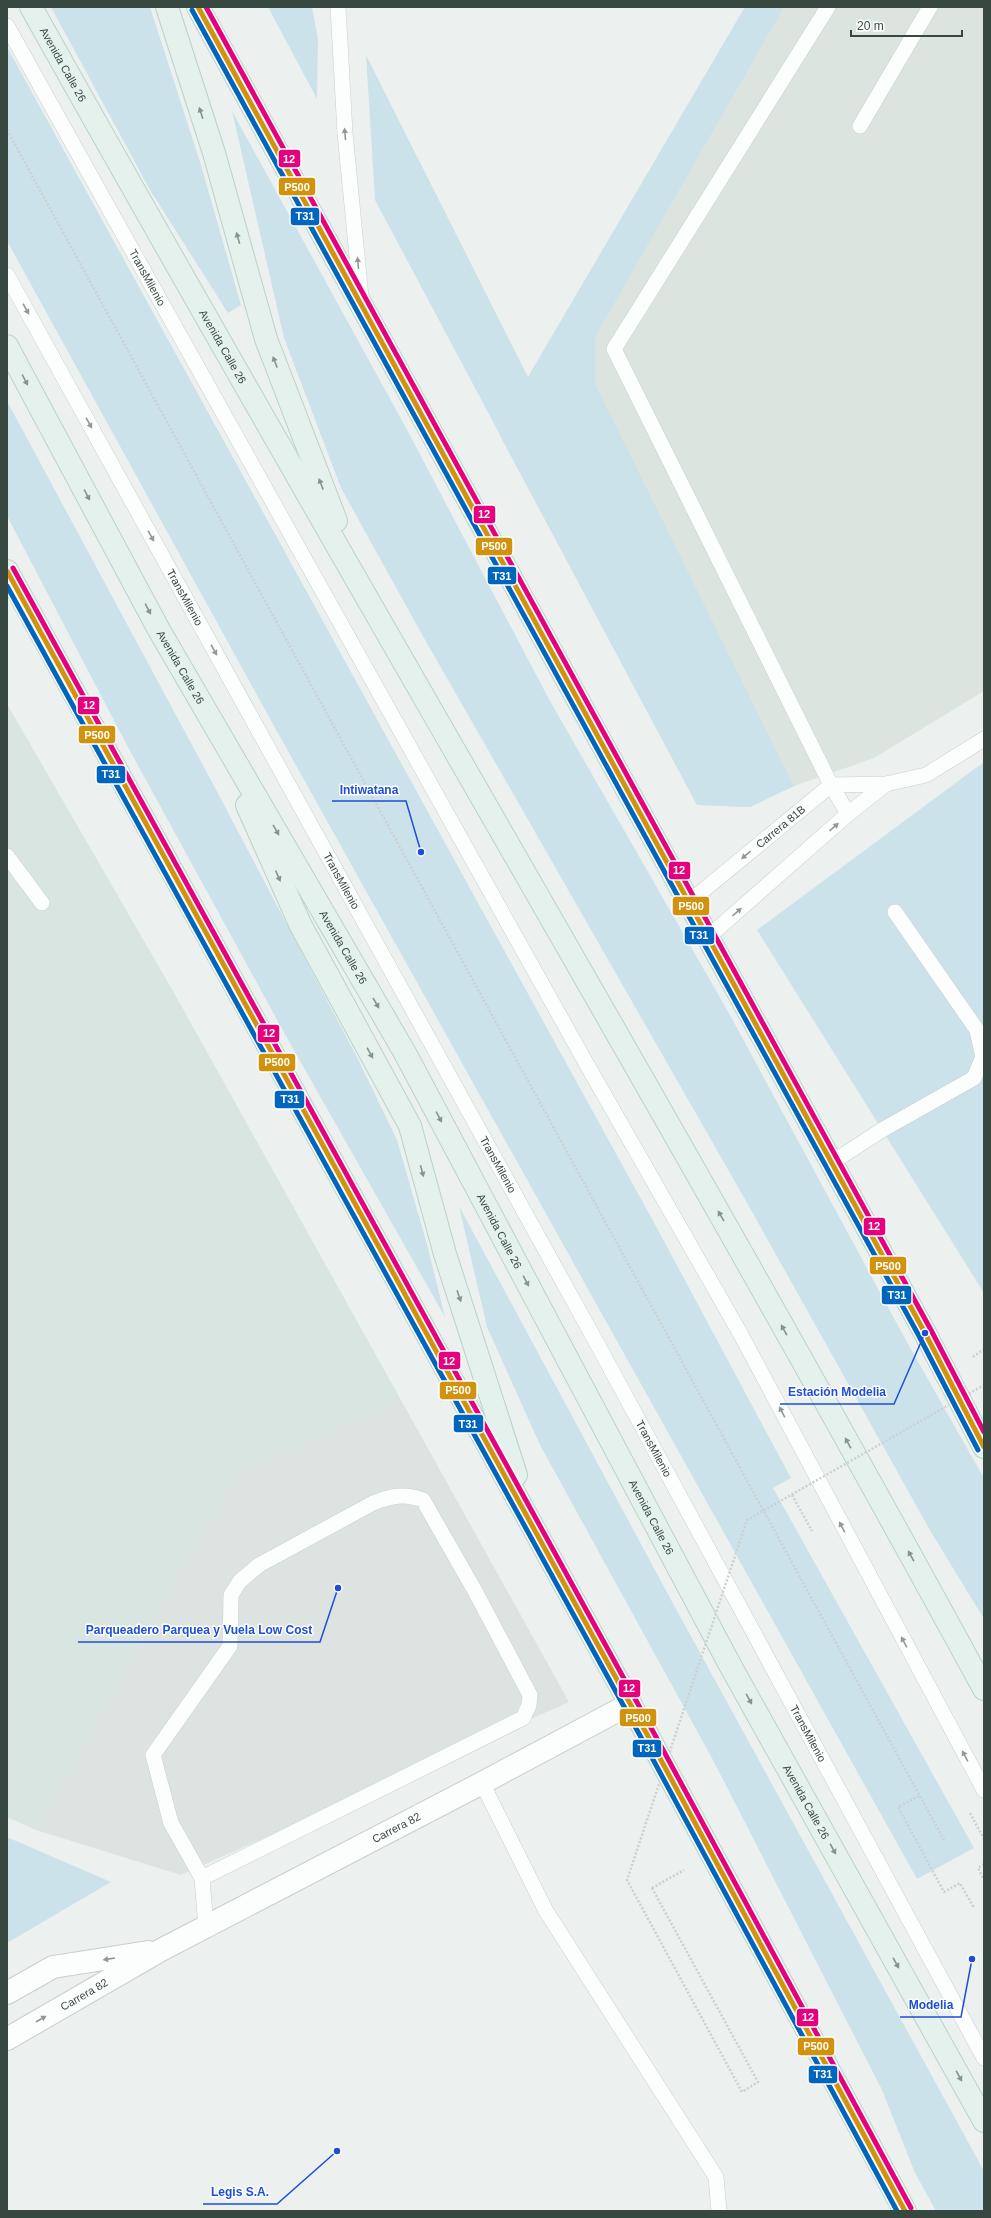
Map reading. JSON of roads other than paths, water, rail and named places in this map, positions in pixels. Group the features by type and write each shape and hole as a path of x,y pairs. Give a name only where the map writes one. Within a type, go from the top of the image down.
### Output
{"main road":[{"name":"Avenida Calle 26","path":"30,7 201,311 361,585 715,1206 984,1689"},
{"path":"167,7 214,153 266,338 361,585"},
{"path":"198,7 361,302 707,938 925,1333 984,1446"},
{"name":"Avenida Calle 26","path":"7,346 159,630 405,1053 730,1665 984,2121"},
{"path":"7,571 530,1520 905,2211"},
{"path":"200,699 300,924 410,1126 445,1254 530,1520"},
{"path":"928,1586 984,1664"}],"street":[{"name":"Carrera 82","path":"7,2039 161,1950 482,1783 630,1704"},
{"name":"Carrera 82","path":"7,1993 53,1968 161,1950"}],"lane":[{"path":"338,7 345,133 361,302"},
{"path":"828,7 614,349 831,785 848,814"},
{"path":"860,126 930,7"},
{"name":"TransMilenio","path":"7,26 586,1063 740,1333 984,1790"},
{"name":"TransMilenio","path":"7,275 594,1338 984,2058"},
{"path":"831,785 886,784 926,775 984,739"},
{"path":"707,938 848,814 886,784"},
{"name":"Carrera 81B","path":"688,903 831,785"},
{"path":"7,856 42,903"},
{"path":"831,1163 882,1130 974,1078 983,1057 978,1030 895,912"},
{"path":"202,1878 523,1718 529,1705 530,1695 475,1591 422,1500 409,1495 389,1497 373,1503 259,1565 240,1581 231,1595 230,1646 152,1755 171,1823 202,1878 206,1927"},
{"path":"482,1783 546,1911 716,2177 719,2211"}],"place":[{"name":"Intiwatana","path":"421,852"},
{"name":"Estación Modelia","path":"925,1333"},
{"name":"Parqueadero Parquea y Vuela Low Cost","path":"338,1588"},
{"name":"Modelia","path":"972,1959"},
{"name":"Legis S.A.","path":"337,2151"}]}
